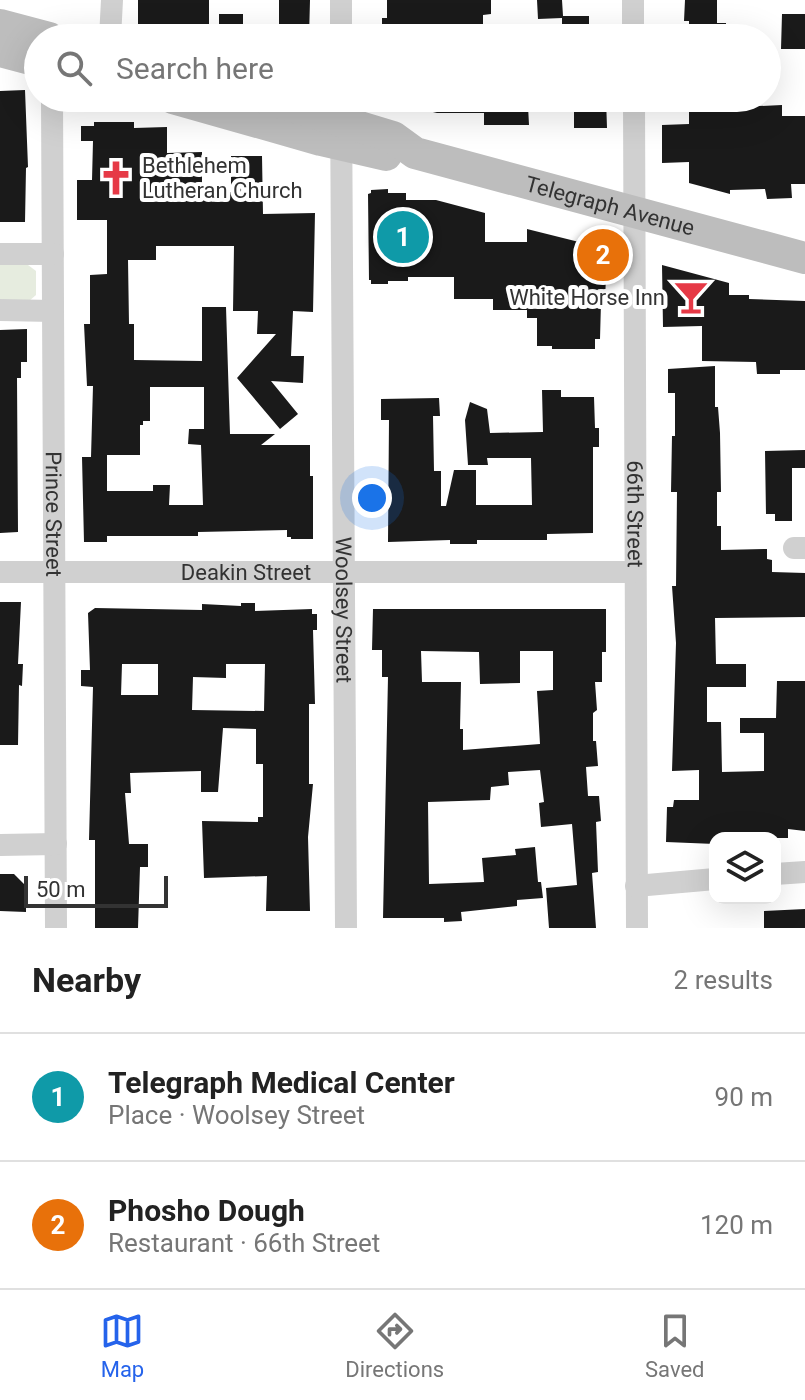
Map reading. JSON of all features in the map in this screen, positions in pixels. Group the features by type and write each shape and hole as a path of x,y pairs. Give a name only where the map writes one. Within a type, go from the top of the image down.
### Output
{"main road":[{"path":"0,25 24,31"},
{"path":"0,51 24,57"},
{"name":"Telegraph Avenue","path":"276,112 342,121"},
{"name":"Telegraph Avenue","path":"311,112 393,137 415,153 805,258"}],"street":[{"path":"111,24 112,0"},
{"path":"341,0 341,24"},
{"path":"633,0 633,24"},
{"name":"Prince Street","path":"52,112 56,928"},
{"name":"66th Street","path":"634,112 637,928"},
{"name":"Woolsey Street","path":"342,121 346,928"},
{"path":"0,254 53,254"},
{"path":"0,310 53,311"},
{"name":"Deakin Street","path":"0,572 634,572"},
{"path":"0,845 56,844"},
{"path":"781,874 805,872"},
{"path":"636,886 709,880"}],"shaded area":[{"path":"0,265 28,265 36,271 36,295 29,301 0,301"}],"building":[{"path":"138,0 209,0 209,24 138,24"},
{"path":"279,0 310,0 309,24 279,24"},
{"path":"387,0 491,0 491,14 483,15 483,24 382,24 382,18 387,18"},
{"path":"537,0 562,0 563,16 589,16 589,24 562,24 562,18 538,19"},
{"path":"685,0 717,0 717,23 726,24 689,24 689,21 684,21"},
{"path":"219,14 243,14 243,24 219,24"},
{"path":"782,14 805,14 805,49 781,49"},
{"path":"24,90 28,167 25,222 0,222 0,91"},
{"path":"781,105 782,116 805,116 805,184 791,184 792,198 767,199 765,189 730,190 730,194 689,183 689,162 662,163 662,125 689,124 689,112 781,112"},
{"path":"433,112 528,112 529,125 484,125 484,113"},
{"path":"574,112 606,112 607,128 574,128"},
{"path":"94,122 134,122 134,128 167,127 167,153 202,152 202,192 231,192 231,156 262,156 263,214 315,213 313,312 293,311 291,356 304,356 303,383 271,381 298,414 280,429 237,378 276,334 257,334 258,311 233,311 234,246 156,246 156,260 128,260 129,324 134,324 134,360 202,361 202,307 226,307 230,434 275,434 261,445 310,445 313,539 291,539 287,537 287,530 198,532 198,536 107,536 107,542 84,542 82,457 91,457 93,386 87,386 84,324 90,324 90,275 107,274 107,220 77,220 77,180 92,180 93,141 81,141 81,126 94,126","holes":["150,387 204,387 204,429 189,429 188,444 201,445 203,505 169,505 170,485 153,485 153,491 107,491 107,455 140,455 140,425 143,421 150,421"]},
{"path":"388,189 388,193 406,193 406,200 436,200 485,213 485,242 527,242 527,229 607,249 605,302 601,302 600,339 595,339 595,349 537,346 537,318 527,318 527,310 493,310 493,299 454,299 454,277 408,277 408,281 371,284 368,194 371,190"},
{"path":"662,265 729,283 729,295 749,295 749,299 805,301 805,370 757,374 756,362 702,361 702,326 663,327"},
{"path":"27,329 27,362 21,362 21,378 17,378 18,532 0,533 0,330"},
{"path":"715,366 721,492 717,492 717,526 721,526 721,550 767,549 767,559 772,560 772,572 805,573 805,617 715,618 716,664 746,664 746,687 707,687 707,722 721,722 722,772 764,771 764,733 740,733 740,718 776,718 777,681 805,681 805,831 788,829 788,838 781,838 781,832 709,832 709,844 666,842 667,807 673,807 674,800 699,800 699,770 672,771 676,643 672,586 676,586 677,492 671,492 675,393 668,393 668,369"},
{"path":"542,390 561,390 561,397 594,397 599,447 593,447 593,533 547,534 547,540 477,540 477,544 450,544 450,540 388,542 389,420 381,420 381,399 439,398 440,416 433,416 434,471 441,471 441,506 446,506 454,470 476,470 476,505 532,505 531,458 487,458 488,465 468,465 465,420 470,402 487,409 490,433 543,432"},
{"path":"805,450 805,468 792,468 792,521 775,521 775,514 766,514 765,451"},
{"path":"0,602 21,602 18,664 23,664 22,686 19,685 18,745 0,745"},
{"path":"241,603 255,603 255,611 312,609 312,614 317,614 317,630 313,630 315,704 309,704 309,784 313,784 308,837 310,911 266,911 267,876 204,878 202,821 258,822 258,817 263,817 263,764 256,764 256,729 223,728 218,792 201,792 201,771 130,773 131,793 125,793 129,844 148,844 148,867 140,867 138,928 95,928 95,840 89,840 93,687 81,686 81,670 90,670 88,613 95,608 202,610 202,604 241,606","holes":["122,664 158,664 158,695 121,695","226,664 265,664 264,711 192,710 193,677 226,678"]},
{"path":"373,609 606,609 606,652 602,652 602,682 595,682 597,710 593,713 593,741 596,741 598,766 586,767 588,796 599,796 601,821 596,822 598,872 592,873 596,928 549,928 546,888 577,885 572,824 541,827 539,803 544,802 540,770 508,772 509,785 491,787 490,800 428,802 429,884 484,882 482,858 516,855 515,849 535,847 538,882 541,882 543,898 517,900 517,906 461,912 462,921 383,918 388,677 382,677 382,650 372,650","holes":["421,651 479,652 480,684 520,683 520,651 553,651 553,690 537,691 540,744 463,750 461,682 422,682"]},
{"path":"0,874 14,874 26,886 26,912 0,911"},
{"path":"805,909 805,928 764,928 764,911"}],"place":[{"name":"Bethlehem Lutheran Church","path":"116,178"},
{"name":"Telegraph Medical Center","path":"403,237"},
{"name":"Phosho Dough","path":"603,255"},
{"name":"White Horse Inn","path":"691,297"}]}
